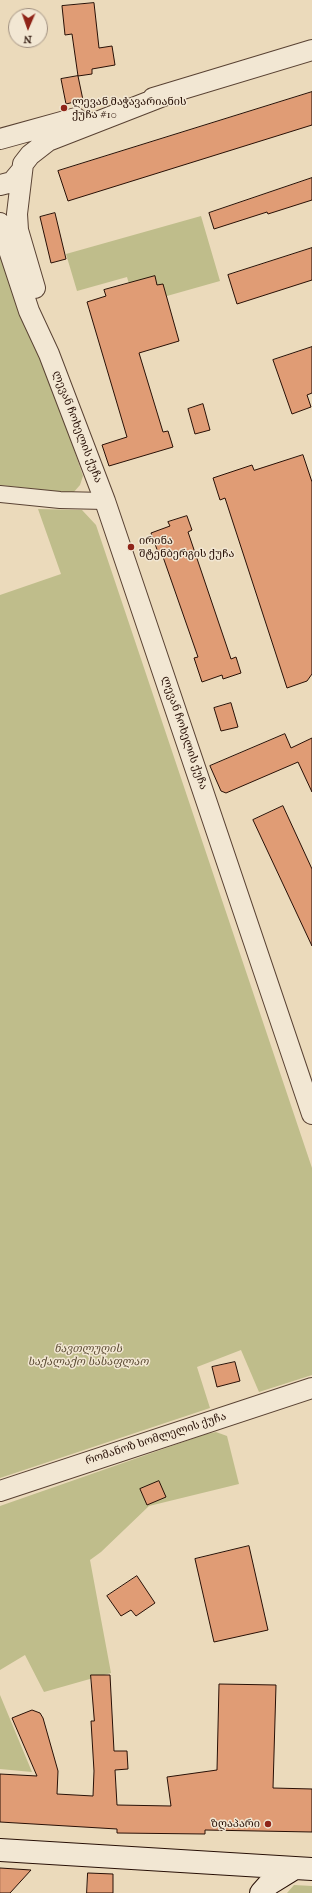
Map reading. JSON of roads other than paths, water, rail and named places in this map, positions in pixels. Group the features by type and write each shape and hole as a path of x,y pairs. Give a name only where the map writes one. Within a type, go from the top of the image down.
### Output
{"main road":[{"path":"0,1850 304,1868"},
{"path":"261,1893 269,1884 304,1868"}],"street":[{"path":"0,139 166,95 312,50"},
{"path":"0,185 12,182 30,155 48,141 166,95"},
{"path":"0,139 7,140 19,149 22,167"},
{"name":"ლევან ჩოხელის ქუჩა","path":"22,167 17,214 18,230 41,307 49,354"},
{"name":"ლევან ჩოხელის ქუჩა","path":"0,223 29,311 49,354 105,501 312,1114"},
{"path":"0,494 60,500 105,501"},
{"name":"რომანოზ ხომლელის ქუჩა","path":"0,1491 312,1388"}],"place":[{"name":"ლევან მაჭავარიანის ქუჩა #10","path":"64,108"},
{"name":"ირინა შტენბერგის ქუჩა","path":"131,547"},
{"name":"ზღაპარი","path":"268,1824"}],"park label":[{"name":"ნავთლუღის საქალაქო სასაფლაო","path":"88,1355"}]}
